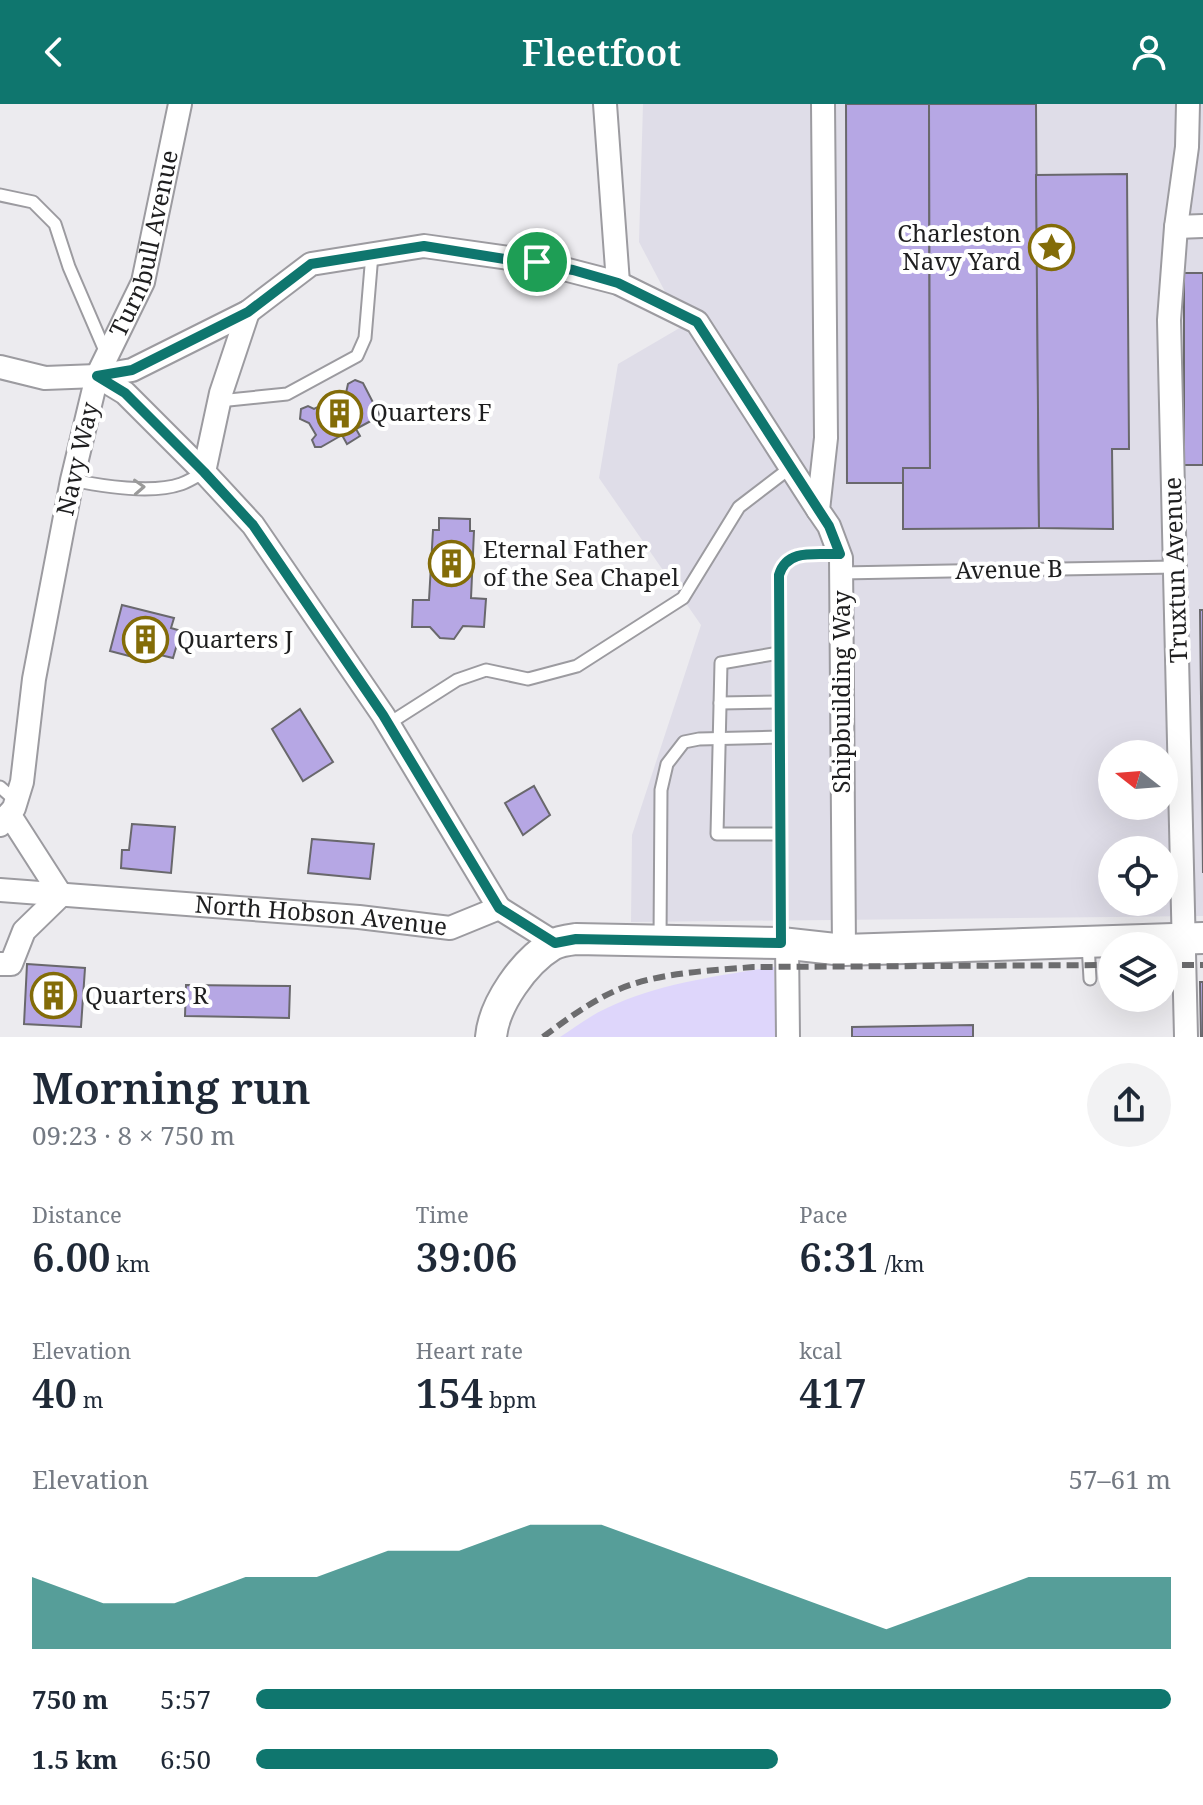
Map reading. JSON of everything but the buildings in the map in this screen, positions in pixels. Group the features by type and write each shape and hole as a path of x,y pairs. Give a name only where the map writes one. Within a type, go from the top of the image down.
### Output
{"street":[{"name":"Turnbull Avenue","path":"102,366 143,282 180,104"},
{"path":"605,104 618,283"},
{"path":"818,510 826,438 823,104"},
{"name":"Truxtun Avenue","path":"1186,1037 1194,938 1176,567 1169,320 1176,227 1187,147 1188,104"},
{"path":"1176,227 1203,226"},
{"name":"Navy Way","path":"6,807 22,782 34,679 72,480 102,366 132,370 248,312 311,264 424,246 537,262 618,283 697,322 818,510"},
{"path":"204,472 219,401 248,312"},
{"path":"0,367 45,378 102,366 253,525 388,724 499,908 555,943"},
{"name":"Shipbuilding Way","path":"818,510 829,526 841,564 844,950"},
{"path":"0,964 11,964 24,931 61,895 6,807"},
{"name":"North Hobson Avenue","path":"0,890 359,917 450,928 499,908"},
{"path":"491,1037 502,1005 535,958 555,943 576,939 784,943 844,950 1194,938"},
{"path":"784,943 788,1037"}],"lane":[{"path":"0,195 33,202 55,224 102,366"},
{"path":"219,401 287,394 357,356 365,338 372,254"},
{"path":"388,724 457,680 486,670 528,679 577,666 683,598 739,507 790,468"},
{"path":"72,480 130,488 179,485 204,472"},
{"name":"Avenue B","path":"779,653 778,586 783,564 791,557 801,555 841,564 1176,567"},
{"path":"780,834 717,834 721,663 779,653 784,943"},
{"path":"720,703 779,702"},
{"path":"660,941 663,776 674,752 684,742 780,737"},
{"path":"1088,943 1090,979"}],"shaded area":[{"path":"643,104 1203,104 1203,916 631,922 632,835 701,625 599,478 618,364 683,326 639,242"},
{"path":"774,967 776,1037 560,1037 601,1011 648,992"}],"railway":[{"path":"543,1037 588,1005 617,990 650,979 684,973 753,967 1098,965"},
{"path":"1178,965 1203,965"}],"place":[{"name":"Charleston Navy Yard","path":"1052,248"},
{"name":"Quarters F","path":"339,413"},
{"name":"Eternal Father of the Sea Chapel","path":"452,564"},
{"name":"Quarters J","path":"146,640"},
{"name":"Quarters R","path":"54,996"}],"route":[{"path":"424,246 537,262 618,283 697,322 829,526 840,554 791,557 783,564 779,575 781,943 576,939 555,943 499,908 383,715 253,525 125,393 97,376 132,370 248,312 311,264 424,246"}]}
